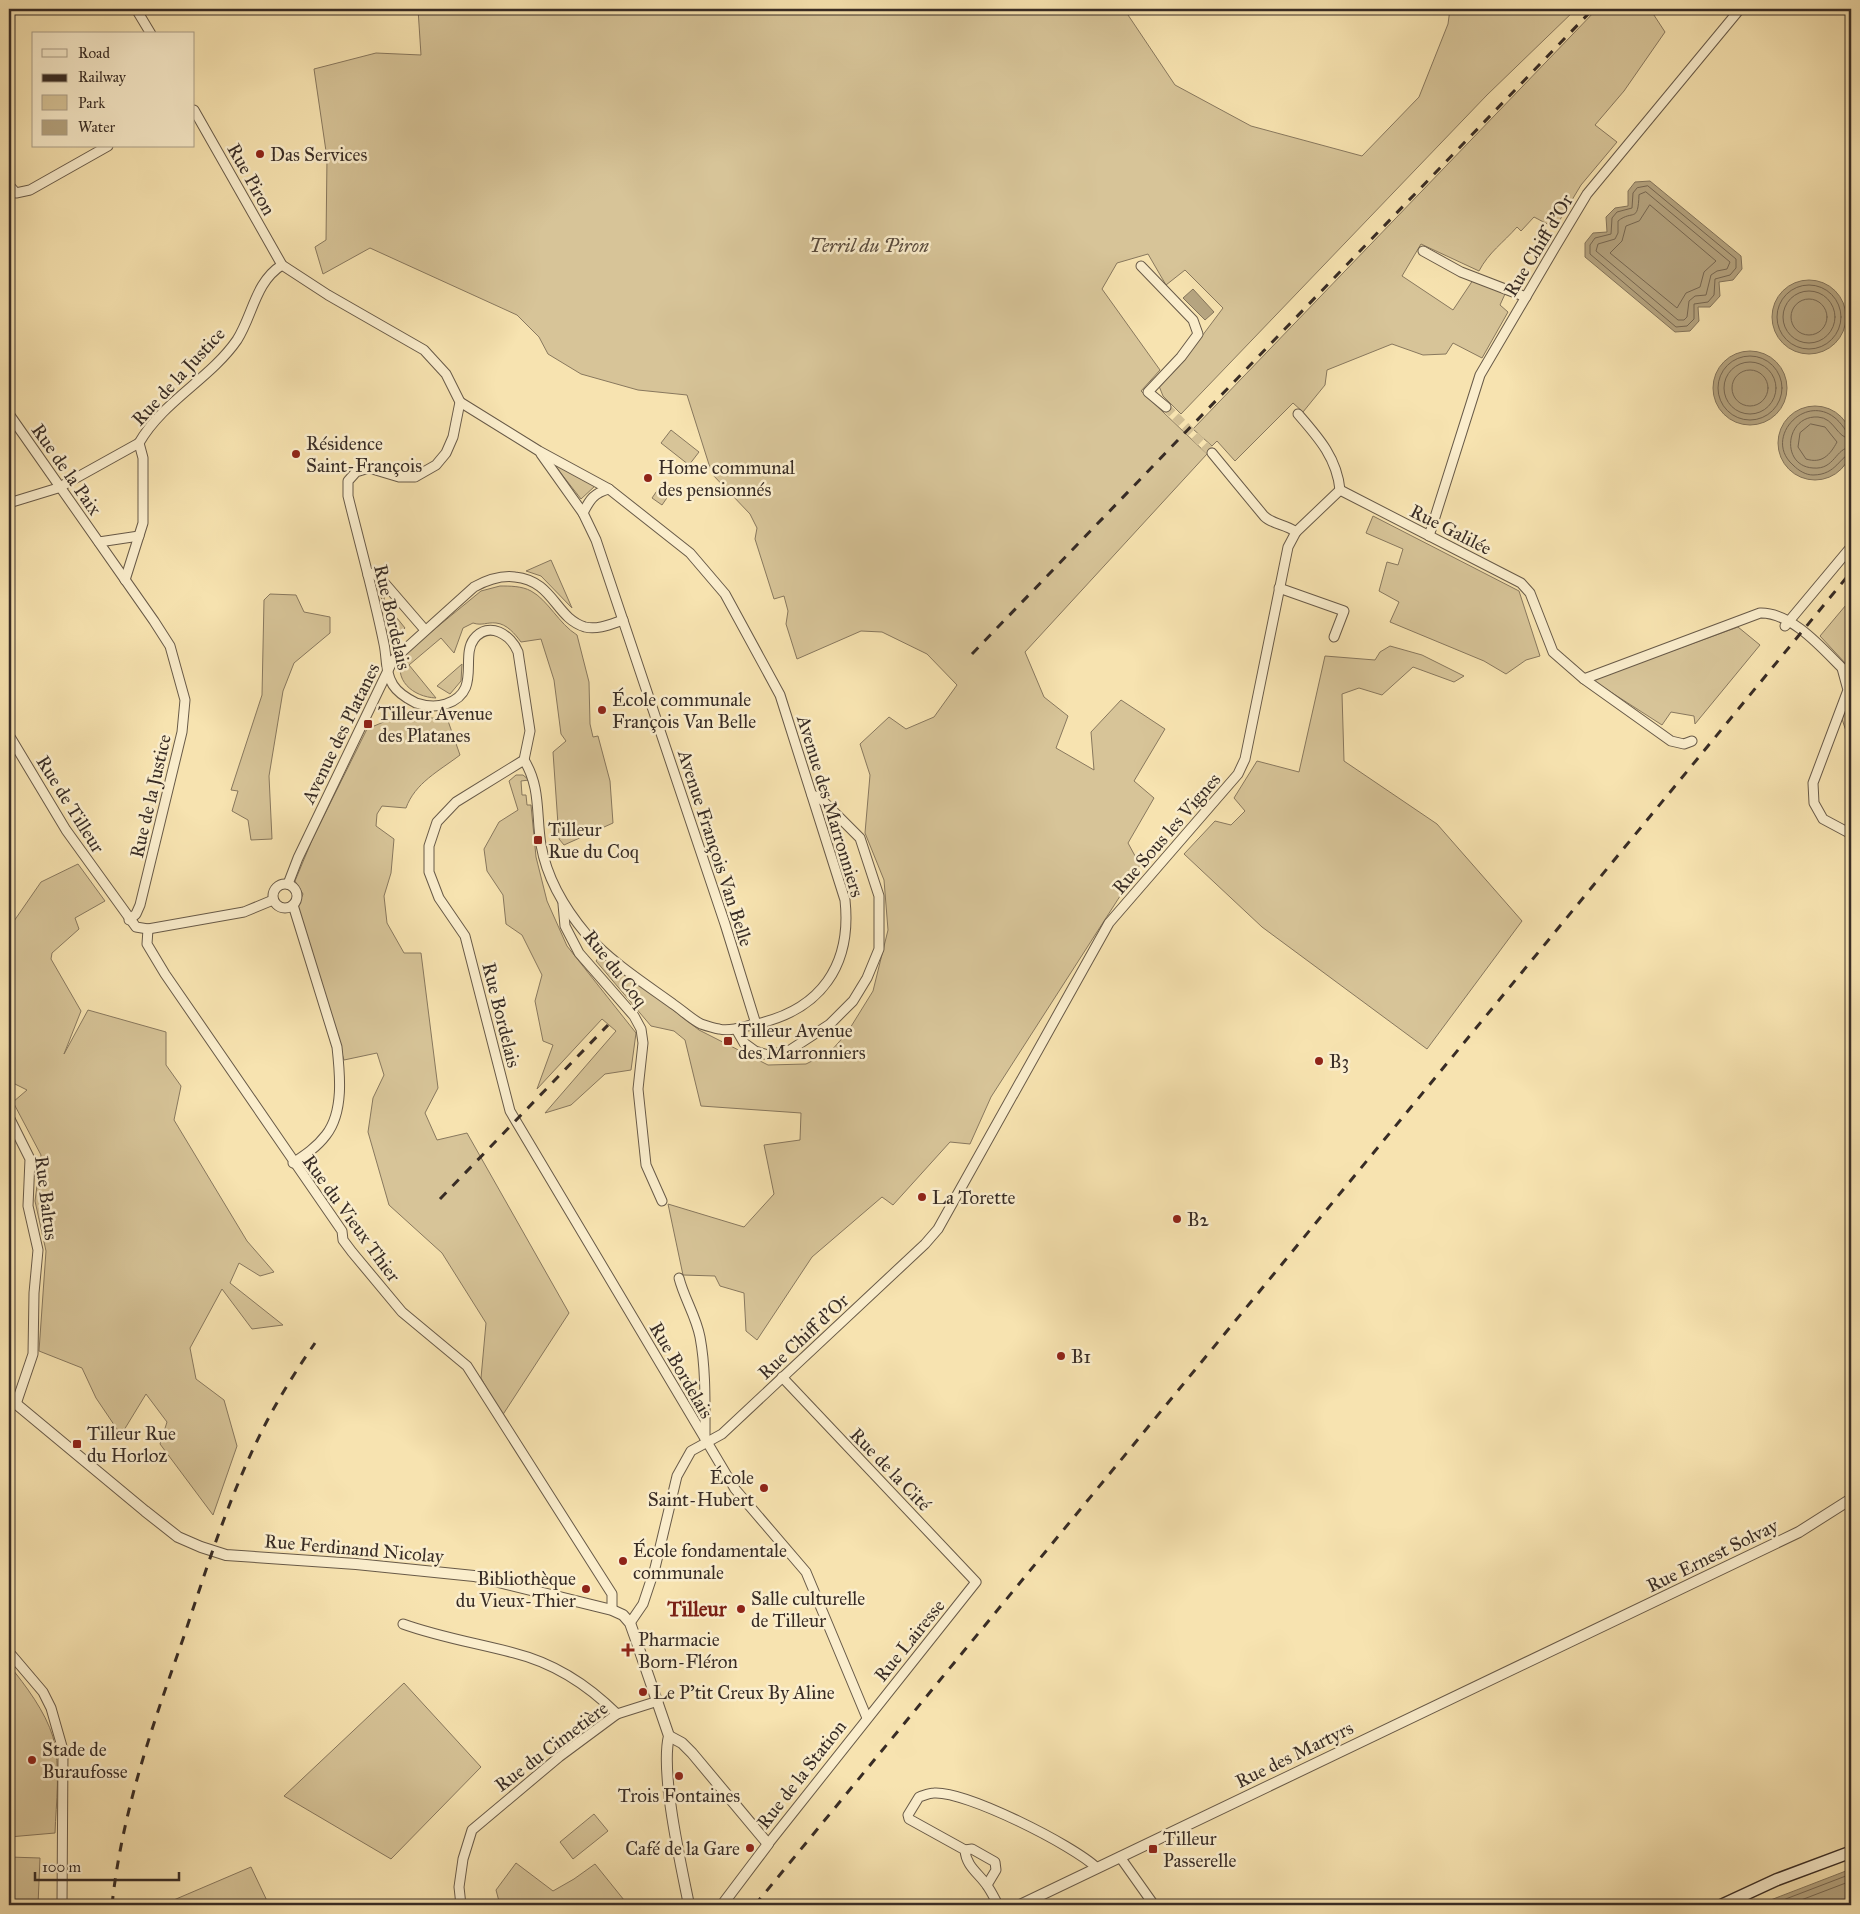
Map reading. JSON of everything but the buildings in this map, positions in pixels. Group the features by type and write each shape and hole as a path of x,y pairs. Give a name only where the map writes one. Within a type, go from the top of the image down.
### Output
{"main road":[{"path":"1722,1905 1805,1869 1851,1852"}],"street":[{"path":"136,9 150,32"},
{"name":"Rue Chiff d'Or","path":"1429,536 1480,375 1526,297 1587,194 1740,9"},
{"name":"Rue Piron","path":"195,112 282,265"},
{"path":"9,185 16,193 30,190 104,148"},
{"path":"1423,251 1461,272 1526,297"},
{"path":"282,265 328,295 424,350 446,374 460,402"},
{"name":"Rue de la Justice","path":"126,580 143,523 143,458 139,443 146,431 237,340 266,278 282,265"},
{"path":"1141,266 1193,320 1198,334 1181,357 1148,392 1166,407"},
{"name":"Avenue des Marronniers","path":"460,402 539,451 609,489 690,553 725,594 780,695 844,900 846,931 844,944 833,976 812,999 794,1012 776,1020 736,1029 721,1030 700,1023 656,991 589,936 562,902 545,863 541,843 536,787 532,773 524,760"},
{"name":"Rue Bordelais","path":"460,402 453,437 446,453 430,468 415,476 399,477 369,468 356,472 348,481 348,496 385,646 387,671 393,686 405,698 419,704 439,706 454,701 466,686 470,670 470,650 474,639 484,632 493,630 504,633 513,640 518,652 530,731 524,760 456,802 437,822 429,846 429,872 439,898 465,936 510,1111 735,1489 788,1549"},
{"name":"Rue de la Paix","path":"9,414 58,488 154,621"},
{"path":"1298,414 1332,457 1339,477 1340,490"},
{"path":"9,503 58,488 139,443"},
{"name":"Avenue François Van Belle","path":"539,451 583,512 596,540 725,924 756,1024"},
{"path":"1212,453 1269,521 1288,526 1296,532"},
{"path":"583,512 596,493 609,489"},
{"name":"Rue Galilée","path":"1340,490 1521,583 1530,593 1553,652 1584,679 1671,741 1684,744 1692,742"},
{"name":"Rue Sous les Vignes","path":"1023,1078 1110,924 1238,774 1244,759 1288,547 1296,532 1340,490"},
{"name":"Rue de la Paix","path":"98,542 139,536"},
{"path":"1787,623 1851,547"},
{"path":"368,575 373,573 381,579 425,630"},
{"name":"Avenue des Platanes","path":"288,884 298,858 393,660 474,587 486,580 507,576 529,578 539,584 573,621 586,627 600,628 623,620"},
{"path":"1280,588 1344,611 1334,637"},
{"path":"1584,679 1760,613 1778,614 1842,668 1846,679 1848,690 1814,783 1814,803 1824,819 1851,834"},
{"name":"Rue de la Justice","path":"129,920 136,914 140,905 182,732 185,700 170,646 154,621"},
{"name":"Rue de Tilleur","path":"9,735 66,830 129,920 136,927 148,929"},
{"path":"736,1029 744,1043 755,1051 768,1055 790,1050 830,1024 853,1001 868,978 879,949 879,896 860,838 819,796 812,795"},
{"path":"273,900 276,888 282,884 288,884 293,887 297,894 293,905 336,1047 340,1070 338,1099 332,1126 317,1146 293,1163"},
{"path":"273,900 282,908 293,905"},
{"path":"148,929 244,912 273,900"},
{"name":"Rue du Coq","path":"562,902 565,926 579,953 634,1016 641,1029 642,1042 638,1089 646,1165 662,1201"},
{"name":"Rue du Vieux Thier","path":"148,929 148,944 165,974 293,1163 342,1231 343,1240 402,1312 467,1366 612,1594 612,1610"},
{"name":"Rue Chiff d'Or","path":"630,1623 643,1604 655,1568 677,1476 691,1451 705,1441 722,1434 925,1244 938,1229 1023,1078"},
{"name":"Rue Baltus","path":"9,1116 30,1159 28,1206 38,1250 34,1293 33,1354 12,1401"},
{"path":"679,1278 683,1295 693,1313 700,1337 705,1441"},
{"name":"Rue de la Cité","path":"782,1377 976,1582"},
{"name":"Rue Ferdinand Nicolay","path":"12,1401 178,1537 201,1547 226,1555 356,1564 474,1576 612,1610 623,1615 630,1623"},
{"name":"Rue Ernest Solvay","path":"1584,1635 1799,1532 1851,1499"},
{"name":"Rue de la Station","path":"722,1905 867,1718 806,1572 788,1549"},
{"name":"Rue Lairesse","path":"867,1718 976,1582"},
{"path":"630,1623 669,1736 667,1752 671,1799 689,1905"},
{"path":"403,1624 433,1635 515,1653 548,1665 576,1679 598,1695 618,1714"},
{"name":"Rue des Martyrs","path":"1020,1905 1584,1635"},
{"path":"9,1652 42,1692 51,1708 63,1750 62,1905"},
{"name":"Rue du Cimetière","path":"462,1905 459,1887 472,1830 558,1757 618,1714 658,1701"},
{"path":"669,1736 682,1743 692,1753 768,1844"},
{"path":"988,1885 996,1870 995,1862 972,1849 965,1850 909,1819 908,1815 919,1797 934,1793 967,1799 1020,1821 1086,1858 1097,1868"},
{"path":"965,1850 965,1857 977,1875 988,1885 998,1905"},
{"path":"1120,1857 1154,1905"}],"green space":[{"name":"Terril du Piron","path":"418,9 1124,9 1175,85 1251,126 1362,156 1419,97 1448,24 1450,9 1576,9 1487,95 1181,414 1163,396 1159,386 1193,348 1223,308 1185,270 1166,285 1148,254 1117,263 1102,289 1160,370 1141,391 1207,454 1025,652 1044,697 1068,716 1056,748 1094,770 1091,732 1121,700 1165,729 1134,781 1154,798 1128,843 1140,865 991,1097 970,1144 950,1142 893,1205 882,1197 812,1257 757,1340 746,1331 744,1293 720,1286 715,1276 683,1275 668,1204 744,1227 774,1194 764,1145 800,1140 801,1113 701,1106 685,1040 674,1031 651,1026 596,961 601,954 699,1030 768,1065 806,1064 830,1052 847,1033 873,991 888,930 884,880 865,833 870,775 860,744 889,717 906,729 934,717 957,685 927,654 882,632 861,631 797,659 786,624 788,611 784,596 774,599 755,539 757,528 750,514 712,474 687,395 638,390 581,374 548,354 539,337 517,315 370,248 323,274 315,247 326,240 327,158 314,69 376,53 421,55"},
{"path":"1597,9 1650,9 1665,32 1624,91 1595,125 1617,142 1581,185 1555,228 1534,217 1521,231 1517,227 1492,253 1479,271 1421,244 1402,276 1453,310 1473,280 1505,294 1500,305 1508,312 1482,358 1453,343 1446,354 1423,355 1392,344 1327,370 1325,385 1303,412 1293,403 1235,461 1217,441 1212,446 1193,429"},
{"path":"671,430 699,452 689,465 661,443"},
{"path":"558,465 595,486 581,499 556,467"},
{"path":"663,482 673,489 662,505 652,498"},
{"path":"1373,516 1519,591 1540,656 1526,660 1506,674 1484,661 1390,622 1399,602 1379,591 1387,562 1398,565 1403,549 1366,533"},
{"path":"551,560 572,608 541,576 526,571"},
{"path":"500,586 520,587 531,591 543,600 565,625 577,635 589,682 590,724 593,737 598,736 610,781 613,823 564,845 559,839 553,752 566,741 561,734 554,680 541,639 521,642 507,627 493,623 473,623 463,628 454,653 441,638 409,665 436,698 413,691 407,686 400,672 403,655 481,591"},
{"path":"379,588 388,593 384,597 385,603 405,628 397,636 401,643 395,643 391,639"},
{"path":"270,594 296,595 304,612 330,617 330,633 294,663 283,691 269,776 272,839 251,840 248,820 232,811 238,791 231,790 262,695 264,600"},
{"path":"1851,599 1851,674 1847,665 1820,636"},
{"path":"1738,627 1760,645 1695,724 1694,716 1671,712 1662,725 1592,680"},
{"path":"1390,646 1422,655 1464,676 1454,682 1413,667 1382,695 1359,688 1342,694 1344,761 1437,824 1522,921 1427,1049 1262,927 1184,854 1215,821 1231,825 1245,811 1234,798 1257,761 1299,772 1325,656 1375,660 1380,652"},
{"path":"462,664 461,681 450,694 437,686"},
{"path":"1851,694 1851,746 1842,719"},
{"path":"393,718 447,718 460,755 422,784 415,791 406,808 382,806 377,814 376,826 394,839 391,873 384,896 387,923 404,953 421,953 438,1088 425,1113 437,1140 467,1133 569,1313 502,1416 481,1378 486,1323 442,1253 389,1205 368,1132 373,1098 384,1075 377,1053 344,1060 297,908 303,894 295,881 312,840 367,729"},
{"path":"516,775 523,775 529,780 521,781 522,795 526,795 527,805 531,805 536,857 547,901 567,946 636,1033 631,1070 605,1074 571,1105 545,1113 616,1031 602,1019 537,1089 553,1045 543,1041 535,1001 542,975 522,935 506,924 503,895 487,871 484,849 499,822 518,810 509,781"},
{"path":"78,864 105,901 75,918 79,929 52,953 51,959 81,1011 64,1054 88,1010 166,1032 166,1065 181,1086 174,1120 247,1241 274,1272 260,1276 239,1263 230,1283 283,1325 252,1329 222,1289 190,1348 196,1379 224,1400 237,1446 213,1515 160,1444 167,1422 146,1394 121,1435 96,1398 82,1368 39,1351 46,1251 35,1201 41,1155 13,1102 27,1090 9,1081 9,923 14,921 41,882"},
{"name":"Stade de Buraufosse","path":"9,1665 40,1708 53,1737 57,1760 55,1833 9,1837"},
{"path":"404,1683 481,1767 391,1859 284,1796"},
{"path":"594,1814 608,1831 573,1859 560,1842"},
{"path":"9,1857 40,1858 38,1905 9,1905"},
{"path":"516,1863 553,1891 595,1864 624,1900 621,1905 500,1905 496,1890"},
{"path":"251,1867 269,1905 162,1905"}],"water":[{"path":"1650,181 1741,256 1742,269 1733,280 1719,282 1720,296 1710,307 1698,307 1699,321 1690,331 1675,332 1585,257 1585,243 1593,233 1607,232 1606,217 1615,208 1628,206 1628,191 1635,182"},
{"path":"1802,280 1816,280 1830,286 1840,296 1846,310 1846,324 1840,338 1830,348 1816,354 1802,354 1788,348 1778,338 1772,324 1772,310 1778,296 1788,286"},
{"path":"1193,289 1214,312 1205,320 1183,298"},
{"path":"1743,351 1757,351 1771,357 1781,367 1787,381 1787,395 1781,409 1771,419 1757,425 1743,425 1729,419 1719,409 1713,395 1713,381 1719,367 1729,357"},
{"path":"1815,406 1836,412 1846,422 1852,443 1846,464 1836,474 1815,480 1794,474 1784,464 1778,443 1784,422 1794,412"},
{"path":"1851,1869 1851,1905 1759,1905 1768,1901"}],"tunnel":[{"path":"1166,407 1212,453"}],"railway":[{"path":"972,654 1593,9"},
{"path":"755,1905 1851,572"},
{"path":"440,1199 608,1025"},
{"path":"112,1905 123,1836 140,1768 218,1537 236,1488 263,1428 315,1343"}],"place":[{"name":"Das Services","path":"260,154"},
{"name":"Résidence Saint-François","path":"296,454"},
{"name":"Home communal des pensionnés","path":"648,478"},
{"name":"École communale François Van Belle","path":"602,710"},
{"name":"Tilleur Avenue des Platanes","path":"368,724"},
{"name":"Tilleur Rue du Coq","path":"538,840"},
{"name":"Tilleur Avenue des Marronniers","path":"728,1041"},
{"name":"B3","path":"1319,1061"},
{"name":"La Torette","path":"922,1197"},
{"name":"B2","path":"1177,1219"},
{"name":"B1","path":"1061,1356"},
{"name":"Tilleur Rue du Horloz","path":"77,1444"},
{"name":"École Saint-Hubert","path":"764,1488"},
{"name":"École fondamentale communale","path":"623,1561"},
{"name":"Bibliothèque du Vieux-Thier","path":"586,1589"},
{"name":"Salle culturelle de Tilleur","path":"741,1609"},
{"name":"Pharmacie Born-Fléron","path":"628,1650"},
{"name":"Le P'tit Creux By Aline","path":"643,1692"},
{"name":"Stade de Buraufosse","path":"32,1760"},
{"name":"Trois Fontaines","path":"679,1776"},
{"name":"Café de la Gare","path":"750,1848"},
{"name":"Tilleur Passerelle","path":"1153,1849"}],"district":[{"name":"Tilleur","path":"697,1609"}]}
